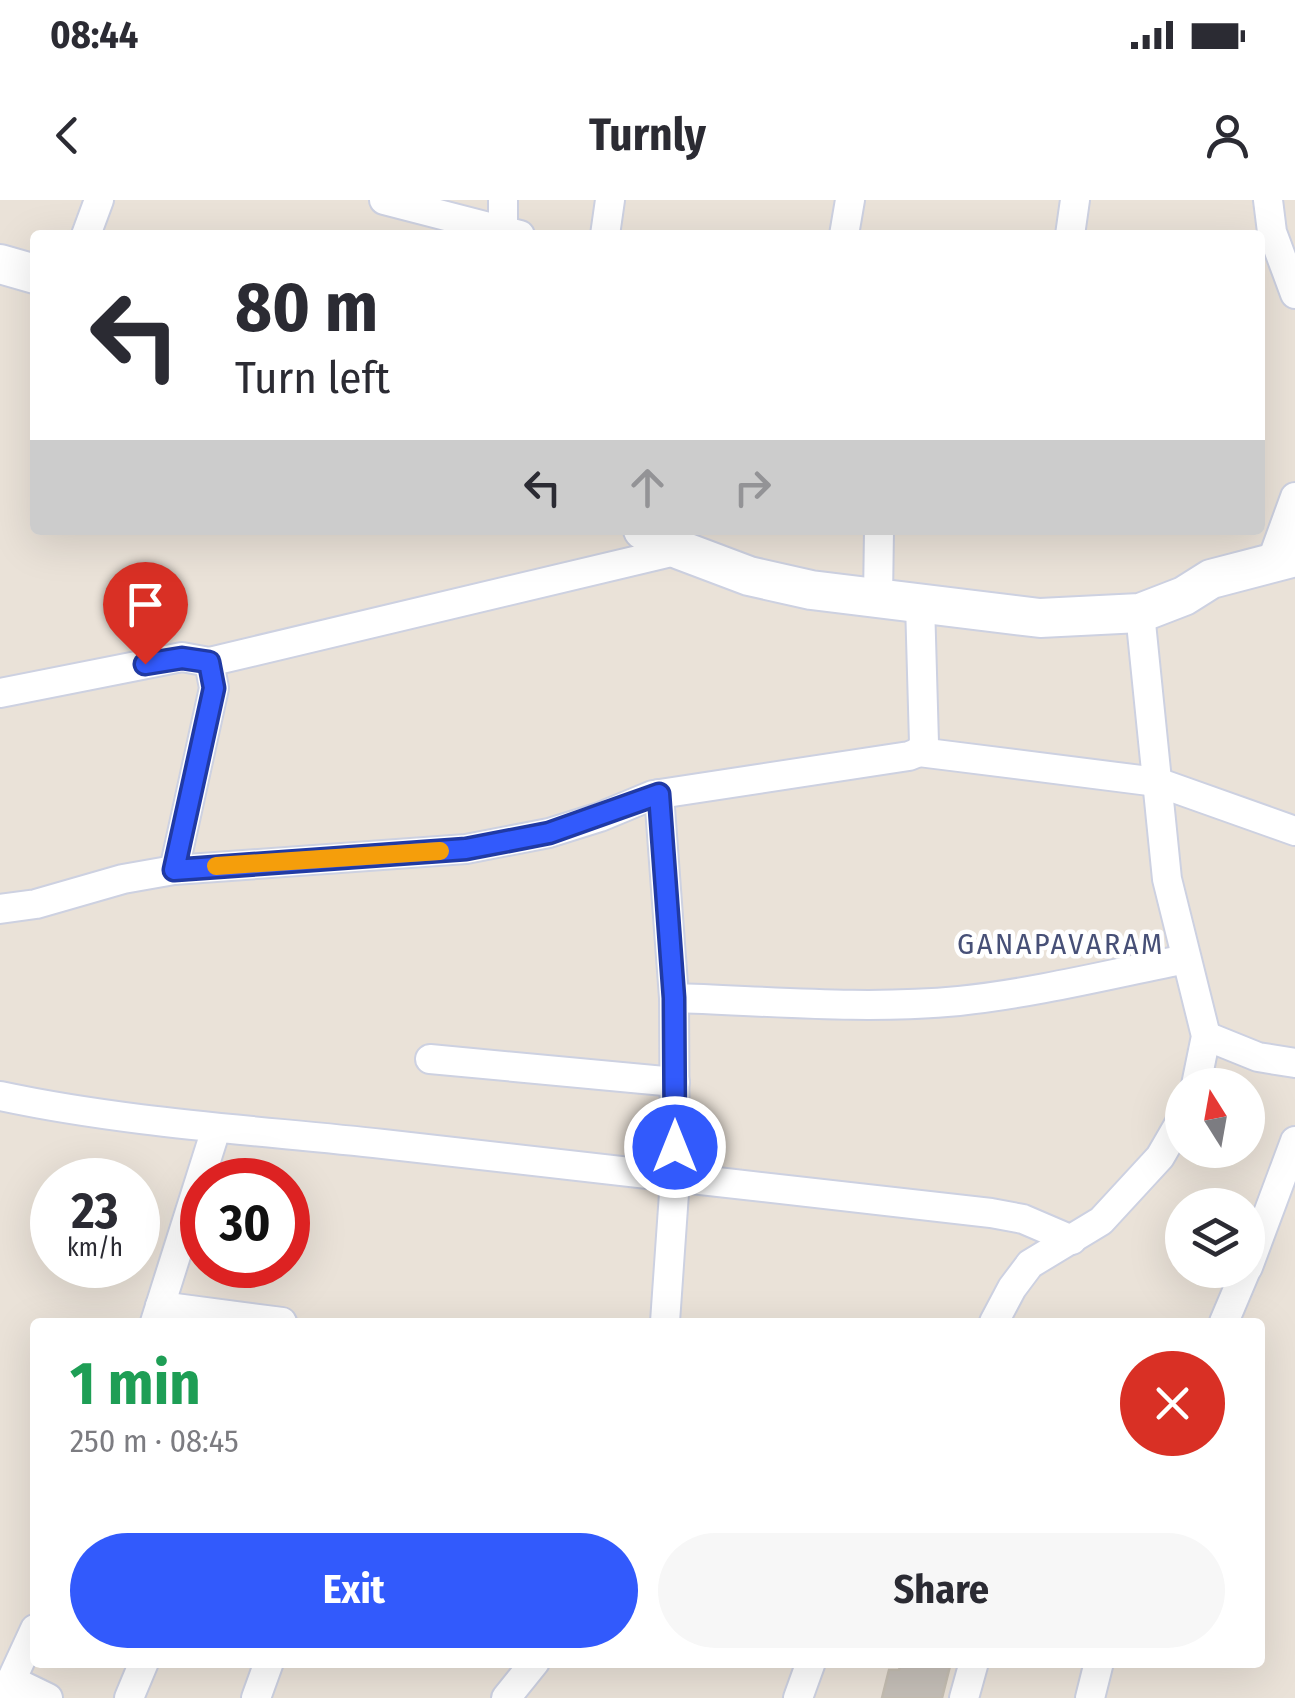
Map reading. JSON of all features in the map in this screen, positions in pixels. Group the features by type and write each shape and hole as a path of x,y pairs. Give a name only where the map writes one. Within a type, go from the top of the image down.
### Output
{"street":[{"path":"88,230 98,200"},
{"path":"384,200 500,230"},
{"path":"503,200 511,230"},
{"path":"606,230 610,200"},
{"path":"845,230 850,200"},
{"path":"1071,230 1075,200"},
{"path":"1268,200 1272,232 1295,294"},
{"path":"0,264 30,273"},
{"path":"653,535 680,550 749,576 811,590 1040,618 1140,613 1184,596 1210,579 1283,560 1295,497"},
{"path":"878,598 879,535"},
{"path":"0,693 182,658 209,662 680,550"},
{"path":"920,603 924,743 920,752"},
{"path":"1140,613 1166,879 1206,1036 1199,1068"},
{"path":"174,870 214,688 209,662"},
{"path":"0,909 174,870 466,849 549,833 659,794 920,752 1157,782 1295,831"},
{"path":"659,794 674,998 675,1082 675,1179 664,1318"},
{"path":"674,998 850,1004 957,1001 1040,989 1186,959"},
{"path":"1206,1036 1258,1057 1295,1063"},
{"path":"430,1059 675,1082"},
{"path":"0,1096 63,1110 216,1129 380,1143 991,1214 1023,1219 1072,1240"},
{"path":"216,1129 158,1314 220,1318"},
{"path":"1265,1220 1295,1141"},
{"path":"996,1318 1030,1264 1102,1222 1165,1149"},
{"path":"1226,1318 1238,1288"},
{"path":"30,1640 7,1689 48,1698"},
{"path":"129,1698 142,1668"},
{"path":"256,1698 267,1668"},
{"path":"506,1698 530,1668"},
{"path":"798,1698 809,1668"},
{"path":"964,1698 972,1668"},
{"path":"1090,1698 1098,1668"}],"building":[{"path":"950,1668 942,1698 882,1698 889,1670"}],"slow traffic":[{"path":"216,866 440,851"}],"district":[{"name":"GANAPAVARAM","path":"1061,944"}],"route":[{"path":"145,664 182,658 209,662 214,688 174,870 466,849 549,833 659,794 674,998 675,1147"}]}
